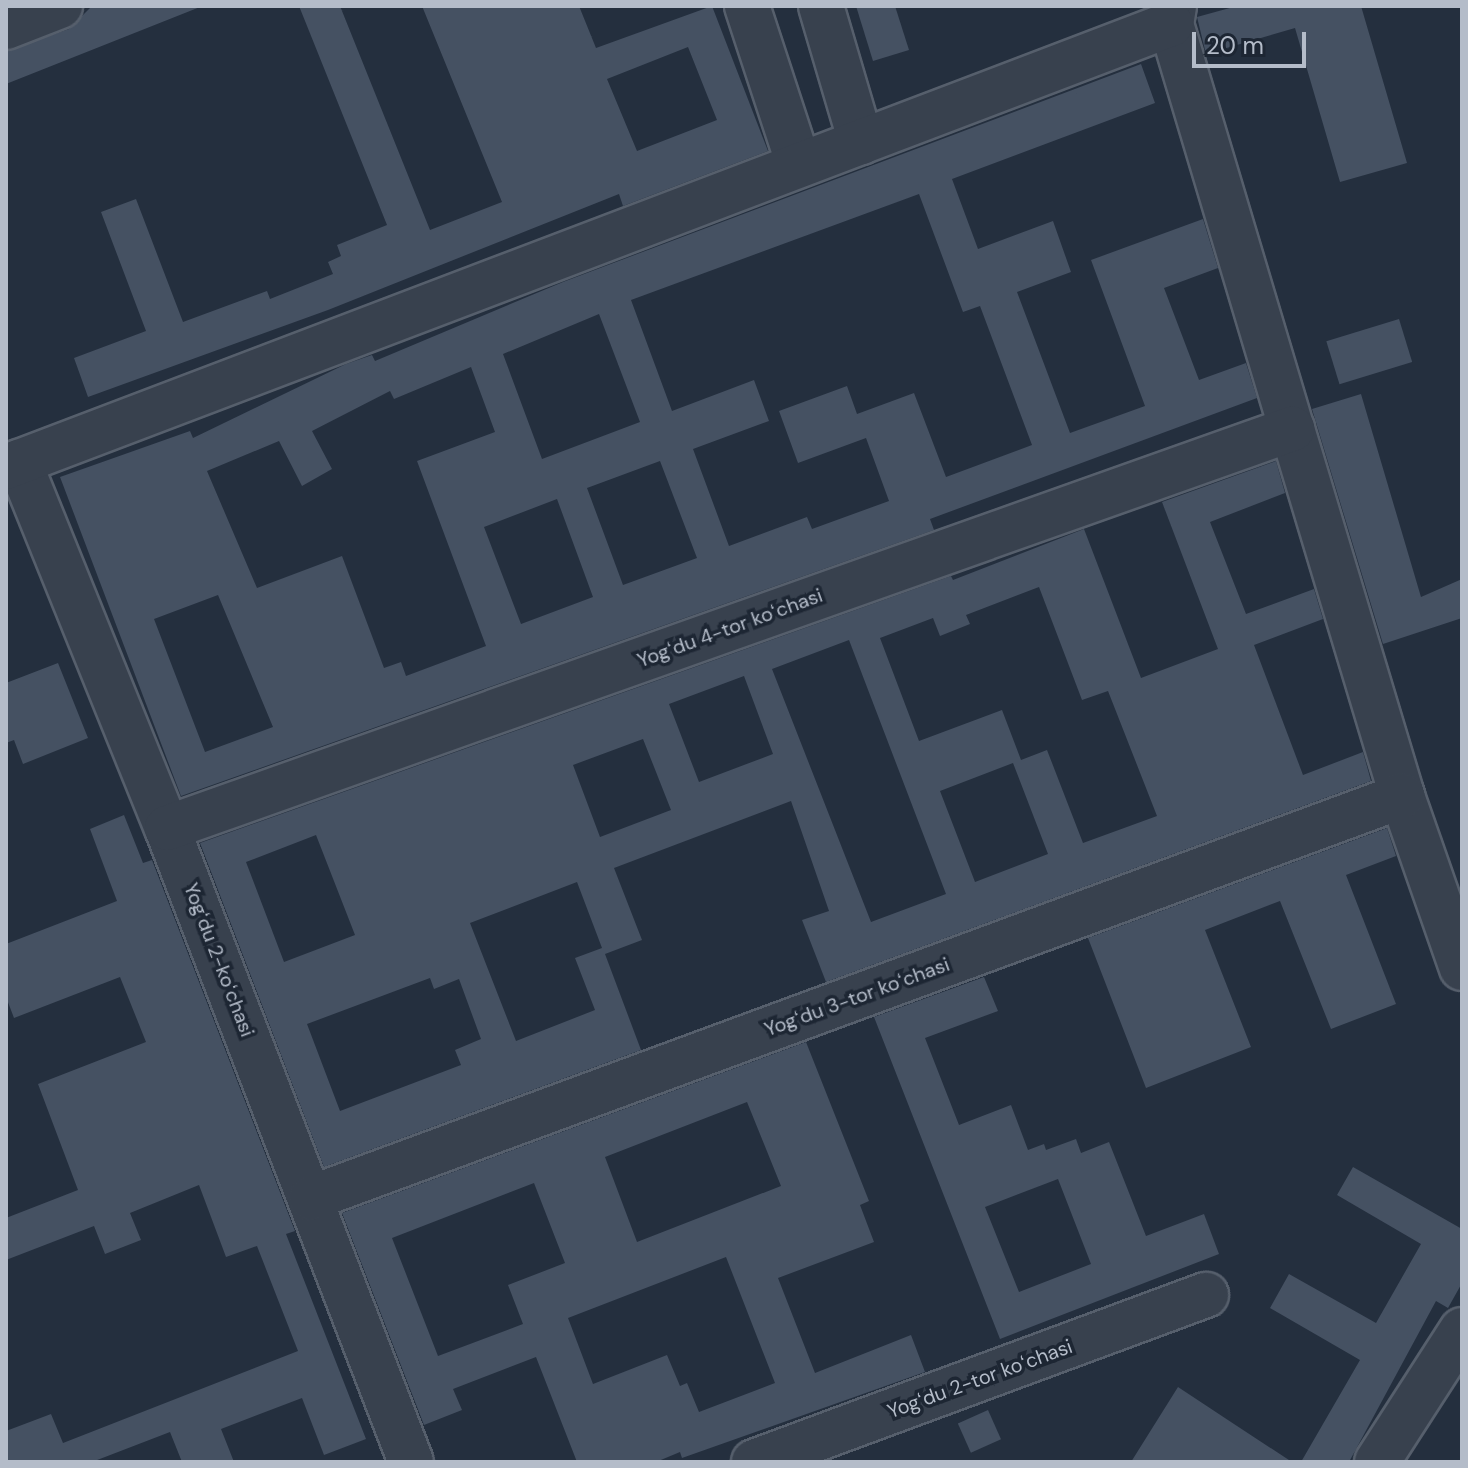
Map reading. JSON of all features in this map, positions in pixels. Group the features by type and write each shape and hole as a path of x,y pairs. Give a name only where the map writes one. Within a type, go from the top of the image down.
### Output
{"street":[{"path":"6,27 60,6"},
{"path":"747,6 799,165"},
{"path":"821,6 861,142"},
{"path":"13,464 861,142 1173,15 1402,796 1462,968"},
{"name":"Yogʻdu 4-tor koʻchasi","path":"167,828 1292,429"},
{"name":"Yogʻdu 2-koʻchasi","path":"13,464 167,828 411,1462"},
{"name":"Yogʻdu 3-tor koʻchasi","path":"311,1198 1402,796"},
{"name":"Yogʻdu 2-tor koʻchasi","path":"754,1462 1206,1295"},
{"path":"1377,1462 1462,1330"}],"building":[{"path":"92,6 200,7 6,84 6,51 69,29"},
{"path":"299,6 340,6 430,230 502,202 422,6 579,6 596,48 712,6 768,151 623,206 619,194 328,310 88,397 74,358 146,331 101,212 136,199 183,322 267,291 270,299 333,274 328,262 341,256 337,245 387,225","holes":["688,47 717,120 637,151 607,79"]},
{"path":"856,6 895,6 909,50 873,61"},
{"path":"1237,6 1361,6 1407,163 1340,182 1295,28 1206,54 1197,17"},
{"path":"1141,64 1155,103 952,179 978,249 1053,221 1071,272 1017,292 1070,433 1145,406 1091,260 1203,219 1218,268 1164,288 1199,380 1246,363 1257,398 930,519 934,530 181,796 60,477 190,431 193,438 346,364 372,355 375,361 563,282","holes":["919,194 963,312 980,306 1032,445 946,477 914,393 857,414 847,386 779,411 798,463 866,438 889,501 812,529 807,517 729,546 693,449 769,421 754,380 672,411 631,300","599,314 640,422 542,459 503,354","471,367 495,432 417,461 486,646 406,676 401,662 384,668 342,556 257,588 207,471 279,441 302,486 332,469 312,431 390,391 394,399","660,461 697,558 623,585 587,488","557,499 593,597 521,624 484,527","218,595 273,727 205,752 154,619"]},
{"path":"1399,319 1412,362 1339,384 1326,341"},
{"path":"1361,394 1421,597 1462,579 1462,618 1383,644 1312,409"},
{"path":"1276,461 1285,493 1210,522 1246,614 1314,589 1323,619 1254,645 1303,775 1363,752 1371,781 826,982 802,920 829,911 791,801 614,868 642,940 605,954 641,1050 324,1167 200,843 951,576 953,580 1084,529 1141,678 1218,649 1162,502","holes":["1039,587 1082,700 1108,691 1157,816 1083,843 1047,750 1021,760 1002,710 919,741 880,638 933,618 940,636 970,624 966,615","849,640 946,894 871,922 772,669","744,676 773,754 699,782 669,704","643,739 671,810 600,837 573,765","1013,763 1048,854 975,882 940,791","316,835 355,935 284,962 246,862","577,882 602,948 575,958 595,1010 516,1041 470,923","430,978 434,989 459,979 481,1039 455,1050 461,1065 340,1111 307,1024"]},
{"path":"58,663 88,738 23,764 14,740 6,743 6,683"},
{"path":"124,815 143,863 152,860 295,1231 286,1234 366,1439 324,1455 302,1398 221,1429 234,1462 182,1462 170,1432 92,1462 6,1462 6,1431 51,1414 63,1443 298,1351 257,1246 226,1257 199,1185 130,1213 141,1240 105,1254 94,1226 6,1260 6,1218 78,1190 38,1084 146,1042 120,977 14,1018 6,997 6,944 117,901 90,829"},
{"path":"1387,828 1396,856 1346,875 1396,1004 1331,1029 1280,901 1205,930 1251,1047 1146,1088 1088,938"},
{"path":"984,977 998,1011 925,1038 959,1125 1011,1105 1028,1150 1044,1144 1046,1150 1076,1139 1081,1153 1109,1142 1146,1236 1204,1214 1219,1254 1000,1339 874,1017","holes":["1058,1179 1091,1264 1019,1292 985,1207"]},
{"path":"806,1042 869,1201 860,1205 874,1242 778,1278 815,1373 911,1335 925,1372 682,1458 680,1452 656,1462 577,1462 536,1357 453,1389 462,1410 424,1425 342,1213","holes":["747,1102 781,1186 637,1242 605,1157","534,1183 565,1263 508,1285 523,1324 438,1356 392,1238","726,1257 775,1383 699,1412 687,1383 680,1386 667,1355 593,1384 568,1318"]},
{"path":"1353,1167 1462,1229 1462,1283 1448,1308 1436,1301 1349,1462 1301,1462 1360,1360 1270,1308 1289,1274 1376,1323 1421,1244 1337,1195"},
{"path":"1178,1387 1234,1424 1292,1462 1131,1462"},
{"path":"988,1410 1001,1439 971,1453 958,1423"}]}
